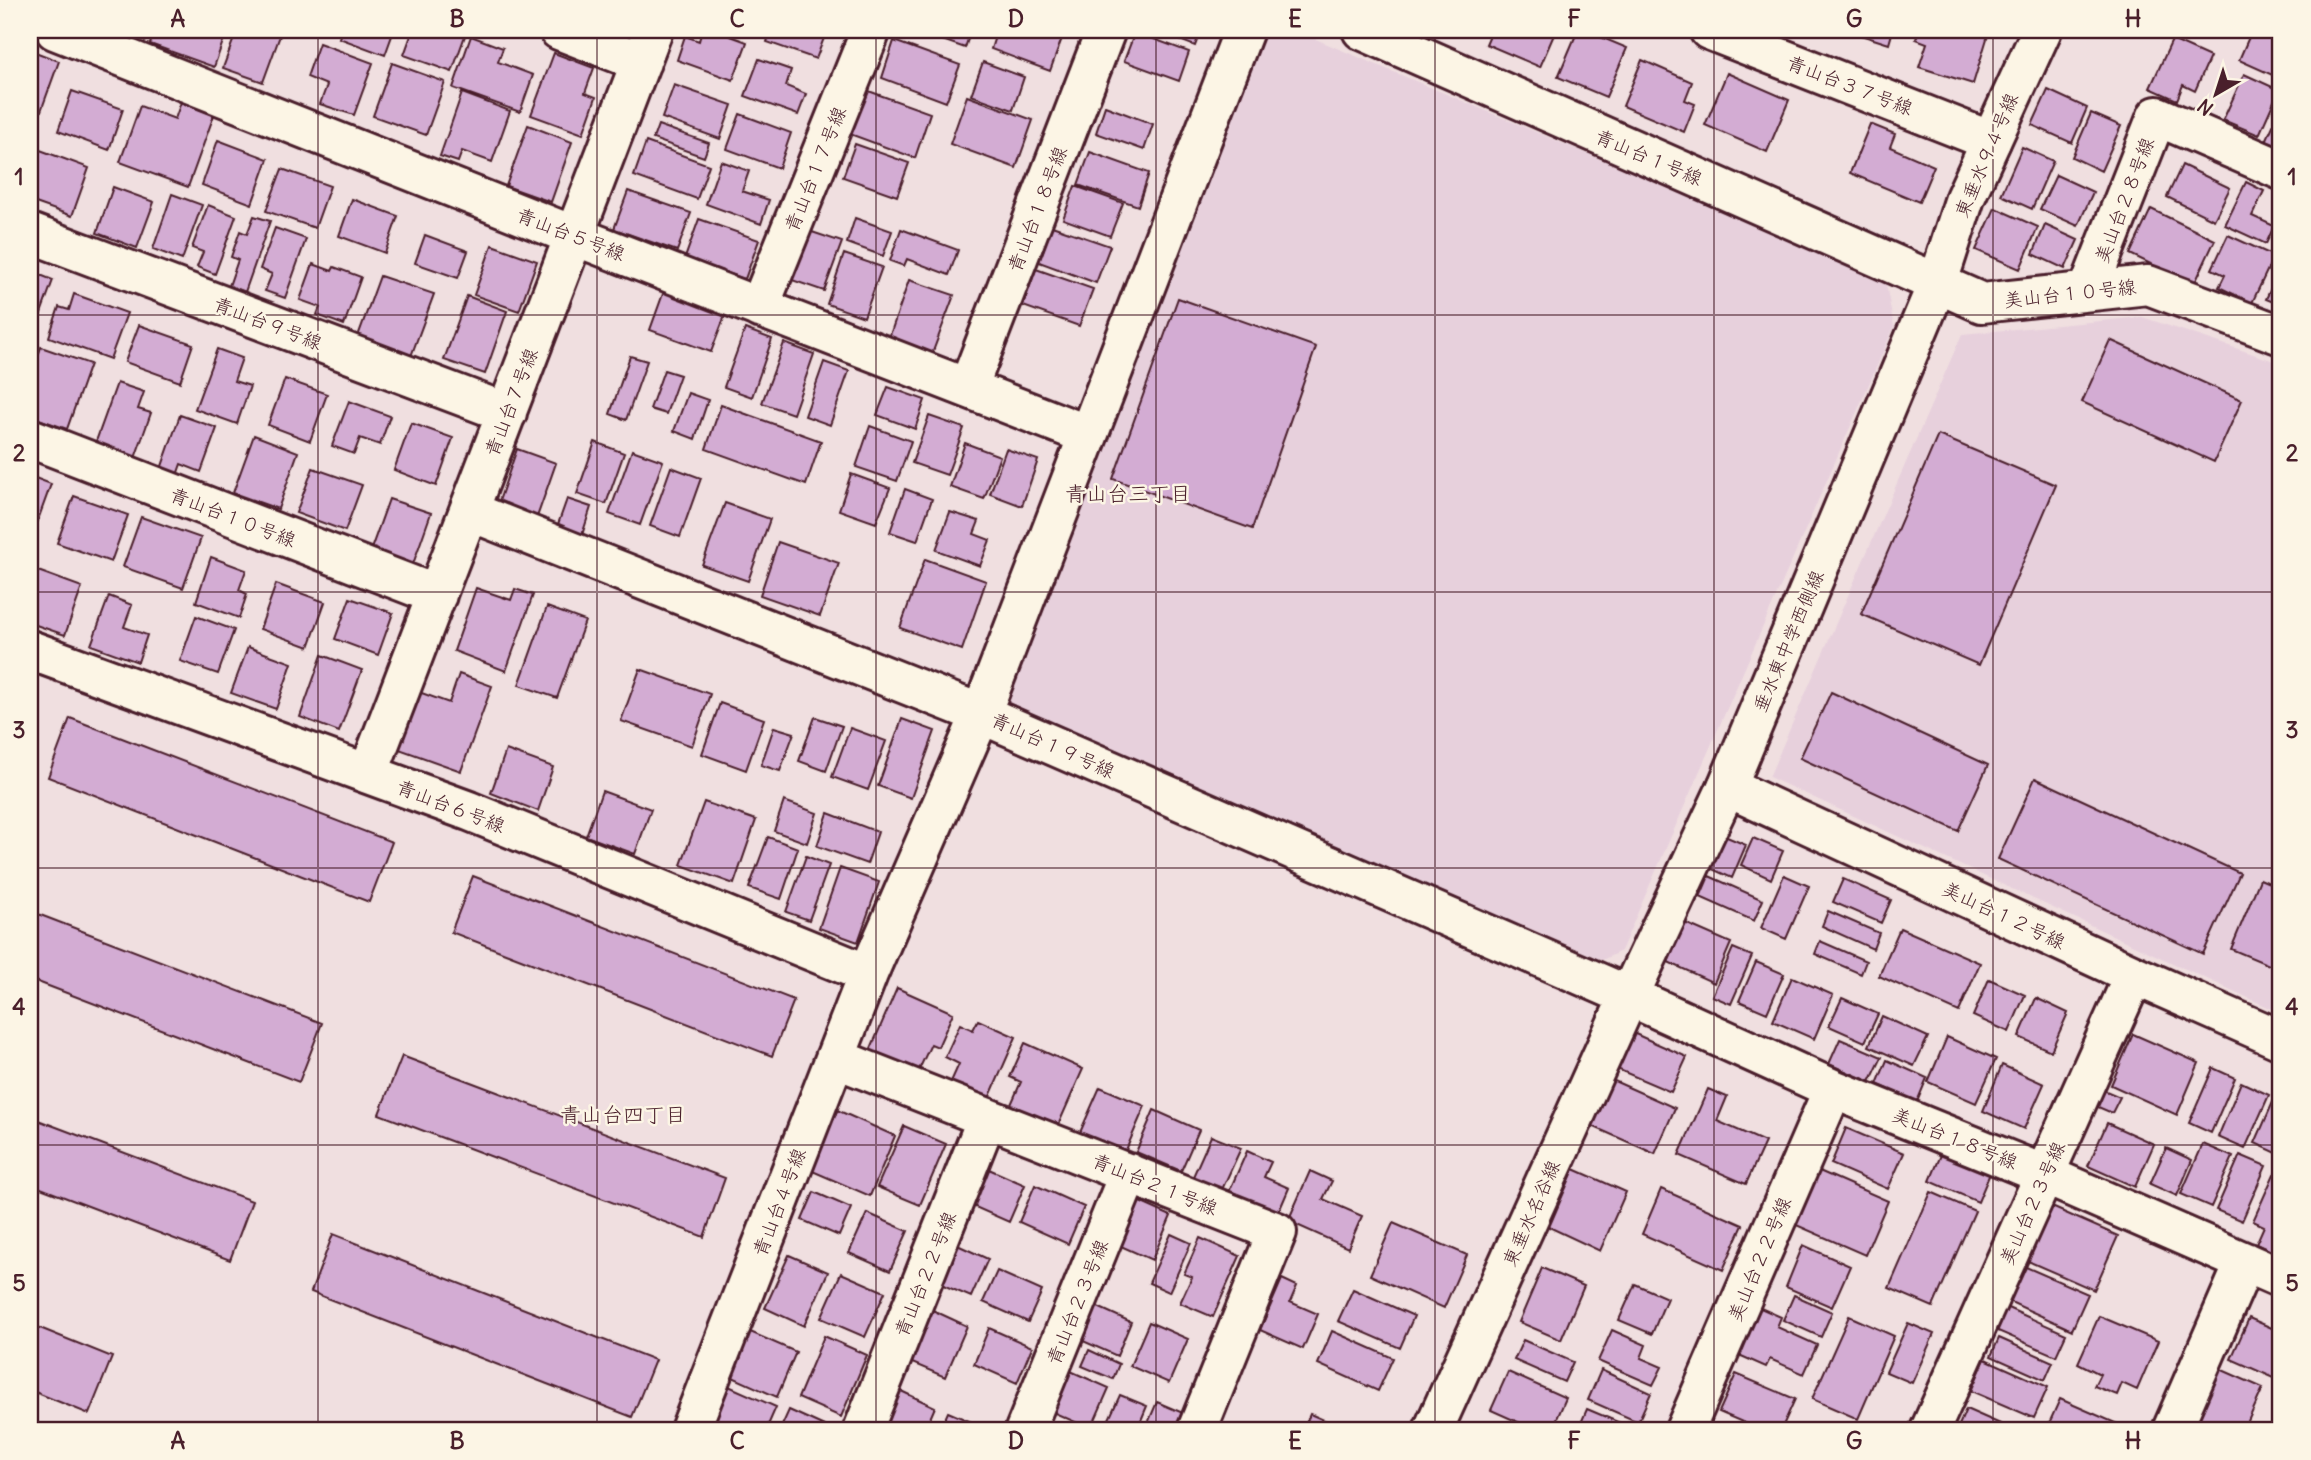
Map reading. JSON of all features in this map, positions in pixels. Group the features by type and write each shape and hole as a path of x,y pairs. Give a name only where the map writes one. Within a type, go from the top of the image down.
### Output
{"street":[{"name":"青山台５号線","path":"55,30 1088,435"},
{"path":"559,30 647,46"},
{"name":"青山台１７号線","path":"759,308 871,30"},
{"name":"青山台１８号線","path":"968,388 1106,30"},
{"name":"青山台４号線","path":"690,1430 868,974 981,714 1244,30"},
{"name":"青山台１号線","path":"1362,30 1938,282"},
{"name":"青山台３７号線","path":"1709,30 1991,141"},
{"name":"東垂水９４号線","path":"1938,282 1965,198 2042,30"},
{"name":"青山台７号線","path":"368,774 647,46"},
{"name":"美山台２８号線","path":"2088,291 2157,116 2281,170"},
{"name":"青山台９号線","path":"30,233 507,413"},
{"name":"美山台１０号線","path":"1938,282 1982,303 2148,285 2281,335"},
{"name":"垂水東中学西側線","path":"1629,996 1727,787 1938,282"},
{"name":"青山台１０号線","path":"30,438 437,595"},
{"name":"青山台１９号線","path":"470,511 981,714 1629,996"},
{"name":"青山台６号線","path":"30,650 469,811 868,974"},
{"name":"美山台１２号線","path":"1727,787 2281,1040"},
{"name":"美山台２３号線","path":"1930,1430 2134,975"},
{"name":"美山台１８号線","path":"1629,996 1833,1089 2045,1175 2281,1279"},
{"name":"東垂水名谷線","path":"1433,1430 1629,996"},
{"name":"青山台２１号線","path":"835,1058 1277,1232 1197,1430"},
{"name":"美山台２２号線","path":"1685,1430 1833,1089"},
{"name":"青山台２２号線","path":"863,1430 987,1118"},
{"name":"青山台２３号線","path":"1025,1430 1129,1174"},
{"path":"2172,1430 2245,1262"}],"shaded area":[{"path":"1264,30 1294,30 1885,279 1894,327 1621,951 1602,960 1002,706"},
{"path":"2142,317 2277,362 2281,366 2281,1013 1769,777 1962,334"}],"building":[{"path":"155,30 227,30 214,67 150,44"},
{"path":"237,30 282,30 263,82 223,68"},
{"path":"342,30 394,30 385,55 339,38"},
{"path":"413,30 467,30 452,72 404,55"},
{"path":"702,30 714,30 747,42 733,80 677,60 685,36 699,41"},
{"path":"771,30 827,30 816,59 767,42"},
{"path":"914,30 971,30 965,48"},
{"path":"997,30 1065,30 1050,71 991,49"},
{"path":"1165,30 1201,30 1195,46 1164,34"},
{"path":"1492,30 1556,30 1540,67 1486,44"},
{"path":"1578,30 1627,48 1606,97 1558,77"},
{"path":"1845,30 1893,30 1889,44"},
{"path":"1919,30 1989,32 1973,84 1919,67 1927,43 1916,39"},
{"path":"2252,30 2266,30 2281,38 2279,78 2239,60"},
{"path":"1135,32 1189,52 1179,81 1124,61"},
{"path":"471,36 503,48 498,62 533,75 520,112 453,88"},
{"path":"2172,40 2210,57 2195,91 2183,85 2177,100 2150,88"},
{"path":"894,41 960,65 946,102 882,78"},
{"path":"319,43 373,63 354,115 320,104 327,85 307,77"},
{"path":"30,50 59,61 37,122 30,120"},
{"path":"554,53 594,68 585,93 596,97 583,134 531,115"},
{"path":"759,59 791,70 786,86 806,94 798,115 745,96"},
{"path":"1642,60 1692,82 1685,100 1695,104 1684,132 1623,106"},
{"path":"983,62 1024,77 1013,110 971,95"},
{"path":"392,63 445,82 426,135 373,116"},
{"path":"1727,73 1789,100 1767,152 1705,125"},
{"path":"2244,74 2279,90 2259,135 2223,120"},
{"path":"674,85 732,105 720,139 662,118"},
{"path":"863,89 930,113 915,158 847,133"},
{"path":"2048,90 2087,108 2072,143 2032,125"},
{"path":"72,91 123,109 109,150 58,131"},
{"path":"462,93 510,111 492,162 462,151 458,162 440,156"},
{"path":"967,96 1033,120 1016,168 950,144"},
{"path":"181,102 214,115 188,187 120,162 140,106 175,119"},
{"path":"1105,106 1153,124 1144,150 1096,133"},
{"path":"2281,108 2281,148 2266,141"},
{"path":"2091,113 2121,126 2101,171 2072,157"},
{"path":"740,114 791,133 779,168 727,149"},
{"path":"1870,124 1895,134 1890,147 1934,166 1919,202 1850,173"},
{"path":"528,125 572,142 551,202 506,186"},
{"path":"658,125 709,143 704,157 653,139"},
{"path":"218,140 268,159 252,204 202,185"},
{"path":"646,142 709,165 697,199 634,176"},
{"path":"855,144 909,163 897,196 843,177"},
{"path":"32,147 89,168 72,216 30,201"},
{"path":"2022,147 2053,161 2032,209 2001,195"},
{"path":"1090,152 1149,173 1138,206 1078,185"},
{"path":"721,161 749,171 742,191 769,200 761,224 706,204"},
{"path":"2182,165 2230,188 2214,220 2167,197"},
{"path":"282,169 330,186 315,228 266,211"},
{"path":"2056,175 2093,192 2078,226 2040,209"},
{"path":"2246,182 2264,191 2252,216 2274,226 2266,244 2225,225"},
{"path":"1075,186 1123,203 1110,236 1063,219"},
{"path":"113,187 154,202 137,248 97,233"},
{"path":"628,191 691,213 677,251 614,229"},
{"path":"172,194 202,205 182,260 153,249"},
{"path":"352,199 398,216 385,253 339,236"},
{"path":"208,205 236,216 215,274 197,267 203,252 192,248"},
{"path":"1995,208 2038,227 2020,269 1976,250"},
{"path":"2151,209 2215,240 2194,285 2130,254"},
{"path":"254,216 270,221 245,292 229,286 238,260 231,257 240,231 247,234"},
{"path":"855,218 892,231 883,256 847,243"},
{"path":"699,219 759,240 745,279 685,258"},
{"path":"2045,225 2078,240 2065,269 2033,254"},
{"path":"1052,226 1110,246 1096,283 1039,262"},
{"path":"275,228 306,239 285,298 265,291 272,274 260,269"},
{"path":"901,229 958,250 949,275 907,259 904,266 890,261"},
{"path":"806,230 842,242 824,291 789,279"},
{"path":"425,235 468,251 458,278 415,263"},
{"path":"2228,235 2274,256 2252,303 2219,287 2225,275 2212,269"},
{"path":"492,245 537,261 519,311 474,295"},
{"path":"844,254 882,267 864,317 827,304"},
{"path":"313,264 332,271 334,267 361,277 344,325 317,315 320,307 300,300"},
{"path":"2281,267 2281,305 2266,299"},
{"path":"1036,269 1093,289 1079,326 1023,306"},
{"path":"30,271 53,280 32,338 30,337"},
{"path":"380,276 434,294 410,359 357,339"},
{"path":"909,280 954,295 932,354 889,338"},
{"path":"664,291 726,313 711,352 650,330"},
{"path":"74,294 127,313 110,359 49,337 59,307 69,310"},
{"path":"467,296 507,311 485,374 444,360"},
{"path":"1178,298 1316,347 1252,529 1113,479"},
{"path":"139,325 193,344 180,382 125,362"},
{"path":"745,329 772,339 752,397 724,387"},
{"path":"2110,340 2242,400 2214,462 2082,402"},
{"path":"784,343 814,354 793,414 762,403"},
{"path":"41,347 90,364 67,429 30,416 30,379"},
{"path":"217,349 242,358 234,381 250,386 237,424 195,409"},
{"path":"630,356 647,361 626,420 610,414"},
{"path":"824,362 849,371 830,425 805,416"},
{"path":"664,370 680,375 666,414 650,409"},
{"path":"285,379 327,394 310,441 268,425"},
{"path":"117,383 144,392 138,409 151,413 134,461 94,447"},
{"path":"888,387 925,400 915,429 877,415"},
{"path":"688,393 708,400 695,439 674,431"},
{"path":"349,401 390,416 380,445 360,438 354,454 332,446"},
{"path":"721,405 821,441 806,485 706,449"},
{"path":"180,415 217,428 201,472 181,464 176,478 160,472"},
{"path":"929,416 964,428 947,475 912,463"},
{"path":"411,423 453,438 436,486 394,470"},
{"path":"870,426 911,441 897,481 856,467"},
{"path":"254,435 298,452 278,509 233,493"},
{"path":"1938,435 2056,485 1979,665 1861,614"},
{"path":"595,442 624,453 606,504 577,494"},
{"path":"965,443 1000,456 984,499 950,487"},
{"path":"517,449 556,463 537,517 498,504"},
{"path":"1006,449 1038,460 1022,506 990,494"},
{"path":"632,450 663,461 640,525 609,514"},
{"path":"671,467 701,478 680,537 650,526"},
{"path":"313,468 362,485 345,531 296,513"},
{"path":"851,474 890,488 876,523 839,510"},
{"path":"30,476 51,484 30,542"},
{"path":"905,489 932,499 917,541 890,532"},
{"path":"74,496 128,515 111,562 57,543"},
{"path":"389,499 431,513 412,567 370,552"},
{"path":"567,499 591,507 582,535 557,527"},
{"path":"725,503 770,519 748,581 702,565"},
{"path":"950,512 979,521 974,534 990,540 980,566 936,550"},
{"path":"141,517 201,538 183,588 123,567"},
{"path":"778,542 839,563 820,616 760,595"},
{"path":"211,557 246,570 239,590 247,594 239,618 196,602"},
{"path":"925,559 986,581 962,650 900,628"},
{"path":"38,571 82,587 65,635 30,623 30,595"},
{"path":"276,584 325,602 309,647 260,629"},
{"path":"476,588 511,600 515,589 533,595 506,671 454,651"},
{"path":"109,596 132,605 124,627 147,635 138,662 91,645"},
{"path":"350,598 393,613 378,655 335,639"},
{"path":"547,607 585,621 557,698 519,685"},
{"path":"196,616 234,630 218,674 180,661"},
{"path":"248,647 292,663 276,709 231,693"},
{"path":"322,655 362,670 339,732 300,717"},
{"path":"640,669 710,694 692,746 621,721"},
{"path":"459,674 492,686 461,771 399,749 419,692 449,703"},
{"path":"1831,692 1988,765 1958,831 1800,758"},
{"path":"720,703 764,719 746,770 702,754"},
{"path":"815,717 842,726 826,771 799,761"},
{"path":"70,718 392,842 369,902 48,777"},
{"path":"902,719 935,731 911,798 878,786"},
{"path":"774,727 794,733 780,771 761,765"},
{"path":"850,728 886,741 868,790 832,777"},
{"path":"506,750 553,767 538,811 491,793"},
{"path":"2035,778 2240,873 2203,954 1998,859"},
{"path":"602,791 651,809 635,854 586,836"},
{"path":"784,801 817,813 807,843 774,831"},
{"path":"704,802 756,820 734,884 681,865"},
{"path":"828,813 878,832 867,864 817,846"},
{"path":"1715,832 1746,845 1732,878 1701,864"},
{"path":"768,837 798,848 781,899 749,888"},
{"path":"1753,838 1783,851 1771,879 1741,865"},
{"path":"806,856 829,865 809,920 786,912"},
{"path":"840,868 879,882 858,942 819,928"},
{"path":"1784,875 1809,886 1786,939 1761,928"},
{"path":"473,876 794,1000 772,1056 451,932"},
{"path":"1709,876 1763,900 1754,921 1700,897"},
{"path":"1843,879 1891,900 1881,923 1833,902"},
{"path":"2260,879 2281,888 2281,970 2231,949"},
{"path":"30,911 322,1023 299,1082 30,979"},
{"path":"1828,911 1879,933 1873,949 1822,926"},
{"path":"1685,923 1731,943 1714,983 1668,962"},
{"path":"1900,928 1980,963 1959,1012 1879,976"},
{"path":"1820,941 1866,961 1861,974 1815,954"},
{"path":"1733,948 1752,956 1731,1004 1712,996"},
{"path":"1756,962 1784,974 1767,1013 1739,1001"},
{"path":"1792,977 1833,995 1814,1039 1773,1021"},
{"path":"1989,979 2025,995 2009,1032 1973,1016"},
{"path":"897,988 953,1013 938,1047 931,1044 917,1074 869,1053"},
{"path":"1842,998 1878,1014 1865,1042 1829,1026"},
{"path":"2036,998 2068,1013 2051,1051 2019,1037"},
{"path":"1882,1016 1928,1037 1914,1066 1869,1046"},
{"path":"978,1020 1016,1037 988,1101 950,1084 959,1064 945,1057 960,1024 973,1030"},
{"path":"1633,1033 1687,1057 1671,1092 1617,1069"},
{"path":"2133,1034 2199,1063 2177,1115 2111,1085"},
{"path":"1947,1037 1996,1059 1976,1103 1928,1082"},
{"path":"1840,1039 1882,1057 1870,1082 1829,1064"},
{"path":"1025,1043 1083,1069 1056,1130 1009,1109 1021,1082 1010,1077"},
{"path":"402,1056 725,1178 704,1237 379,1114"},
{"path":"1887,1060 1927,1078 1917,1102 1877,1084"},
{"path":"2002,1065 2044,1084 2024,1129 1983,1111"},
{"path":"2213,1068 2235,1078 2211,1133 2189,1123"},
{"path":"1612,1080 1675,1108 1655,1154 1592,1126"},
{"path":"2241,1082 2269,1095 2245,1149 2218,1137"},
{"path":"1100,1087 1145,1106 1123,1157 1078,1137"},
{"path":"2099,1088 2120,1097 2112,1113 2091,1104"},
{"path":"1708,1089 1727,1097 1717,1121 1765,1142 1746,1184 1679,1155"},
{"path":"2273,1102 2281,1106 2281,1155 2255,1143"},
{"path":"837,1110 895,1136 870,1196 810,1170"},
{"path":"1154,1110 1199,1130 1181,1171 1136,1152"},
{"path":"30,1117 252,1201 230,1260 30,1184"},
{"path":"2107,1123 2154,1144 2135,1187 2088,1166"},
{"path":"904,1126 946,1144 920,1205 877,1187"},
{"path":"1846,1128 1904,1153 1888,1189 1831,1164"},
{"path":"1211,1136 1241,1148 1220,1194 1191,1181"},
{"path":"2203,1144 2233,1157 2211,1207 2181,1194"},
{"path":"2166,1148 2192,1160 2177,1196 2150,1184"},
{"path":"1943,1150 1991,1171 1978,1202 1930,1181"},
{"path":"1247,1151 1271,1162 1264,1177 1289,1188 1277,1216 1228,1194"},
{"path":"2240,1155 2266,1166 2242,1221 2216,1210"},
{"path":"982,1166 1025,1185 1009,1222 966,1203"},
{"path":"1574,1169 1626,1192 1600,1251 1549,1227"},
{"path":"1817,1170 1888,1201 1865,1255 1794,1224"},
{"path":"1310,1171 1332,1181 1323,1199 1362,1216 1348,1248 1288,1221"},
{"path":"2274,1174 2281,1177 2281,1256 2256,1244 2264,1226 2253,1221"},
{"path":"1035,1185 1084,1207 1068,1244 1019,1222"},
{"path":"1661,1189 1743,1225 1723,1270 1642,1234"},
{"path":"814,1192 851,1208 839,1236 802,1220"},
{"path":"1931,1192 1975,1211 1933,1307 1889,1288"},
{"path":"1133,1199 1171,1216 1152,1260 1114,1243"},
{"path":"2045,1204 2118,1236 2094,1290 2021,1258"},
{"path":"867,1213 908,1231 890,1271 849,1253"},
{"path":"1393,1223 1467,1255 1444,1308 1370,1275"},
{"path":"333,1234 655,1360 632,1417 311,1292"},
{"path":"1171,1234 1191,1243 1169,1292 1149,1283"},
{"path":"1200,1238 1240,1256 1213,1317 1180,1303 1192,1277 1184,1274"},
{"path":"953,1243 988,1259 971,1297 936,1282"},
{"path":"1803,1245 1850,1266 1832,1307 1786,1287"},
{"path":"789,1255 828,1272 804,1326 765,1308"},
{"path":"2019,1264 2088,1294 2072,1330 2004,1299"},
{"path":"1542,1268 1584,1286 1561,1340 1519,1322"},
{"path":"997,1271 1042,1291 1028,1322 983,1302"},
{"path":"841,1273 885,1292 865,1337 821,1318"},
{"path":"1282,1279 1297,1286 1290,1302 1318,1314 1303,1349 1260,1330"},
{"path":"1635,1284 1667,1298 1652,1334 1619,1320"},
{"path":"1353,1289 1414,1316 1400,1348 1338,1321"},
{"path":"1794,1295 1832,1312 1821,1337 1783,1320"},
{"path":"1089,1303 1131,1322 1117,1356 1074,1337"},
{"path":"2001,1305 2066,1334 2056,1356 1991,1328"},
{"path":"1756,1306 1781,1317 1777,1327 1817,1345 1804,1374 1770,1359 1766,1367 1739,1355 1743,1348 1739,1345"},
{"path":"928,1308 967,1326 945,1377 905,1360"},
{"path":"1849,1316 1894,1336 1858,1419 1812,1399"},
{"path":"2099,1316 2158,1341 2137,1390 2122,1383 2117,1395 2094,1386 2100,1374 2078,1363"},
{"path":"2249,1318 2281,1332 2281,1381 2231,1359"},
{"path":"1149,1322 1188,1339 1169,1383 1130,1366"},
{"path":"1908,1323 1934,1334 1912,1383 1886,1372"},
{"path":"30,1324 112,1357 89,1414 30,1390"},
{"path":"989,1328 1032,1347 1017,1383 974,1364"},
{"path":"1612,1330 1646,1345 1641,1358 1662,1367 1653,1385 1598,1361"},
{"path":"748,1331 796,1352 777,1397 728,1375"},
{"path":"1332,1331 1393,1358 1378,1391 1318,1364"},
{"path":"824,1336 867,1355 841,1417 798,1398"},
{"path":"1999,1338 2053,1362 2045,1380 1991,1356"},
{"path":"1523,1340 1573,1362 1564,1382 1514,1360"},
{"path":"1089,1350 1119,1364 1113,1379 1082,1366"},
{"path":"1985,1359 2048,1387 2034,1418 1971,1391"},
{"path":"2211,1365 2263,1388 2244,1430 2183,1430"},
{"path":"1066,1369 1109,1388 1091,1429 1048,1410"},
{"path":"1601,1370 1651,1393 1638,1422 1588,1400"},
{"path":"1508,1372 1566,1398 1552,1430 1536,1430 1491,1410"},
{"path":"1736,1374 1795,1399 1781,1430 1761,1430 1719,1412"},
{"path":"724,1384 776,1407 766,1430 704,1430"},
{"path":"899,1390 935,1407 925,1430 896,1430 883,1425"},
{"path":"1120,1395 1147,1406 1137,1430 1104,1430"},
{"path":"2060,1399 2120,1425 2118,1430 2046,1430"},
{"path":"1157,1402 1183,1413 1176,1430 1145,1430"},
{"path":"1587,1409 1625,1425 1623,1430 1578,1430"},
{"path":"1966,1409 2014,1430 1957,1430"},
{"path":"789,1410 833,1430 780,1430"},
{"path":"948,1412 988,1429 940,1430"},
{"path":"1310,1414 1347,1430 1303,1430"}],"district":[{"name":"青山台三丁目","path":"1128,493"},
{"name":"青山台四丁目","path":"623,1114"}]}
